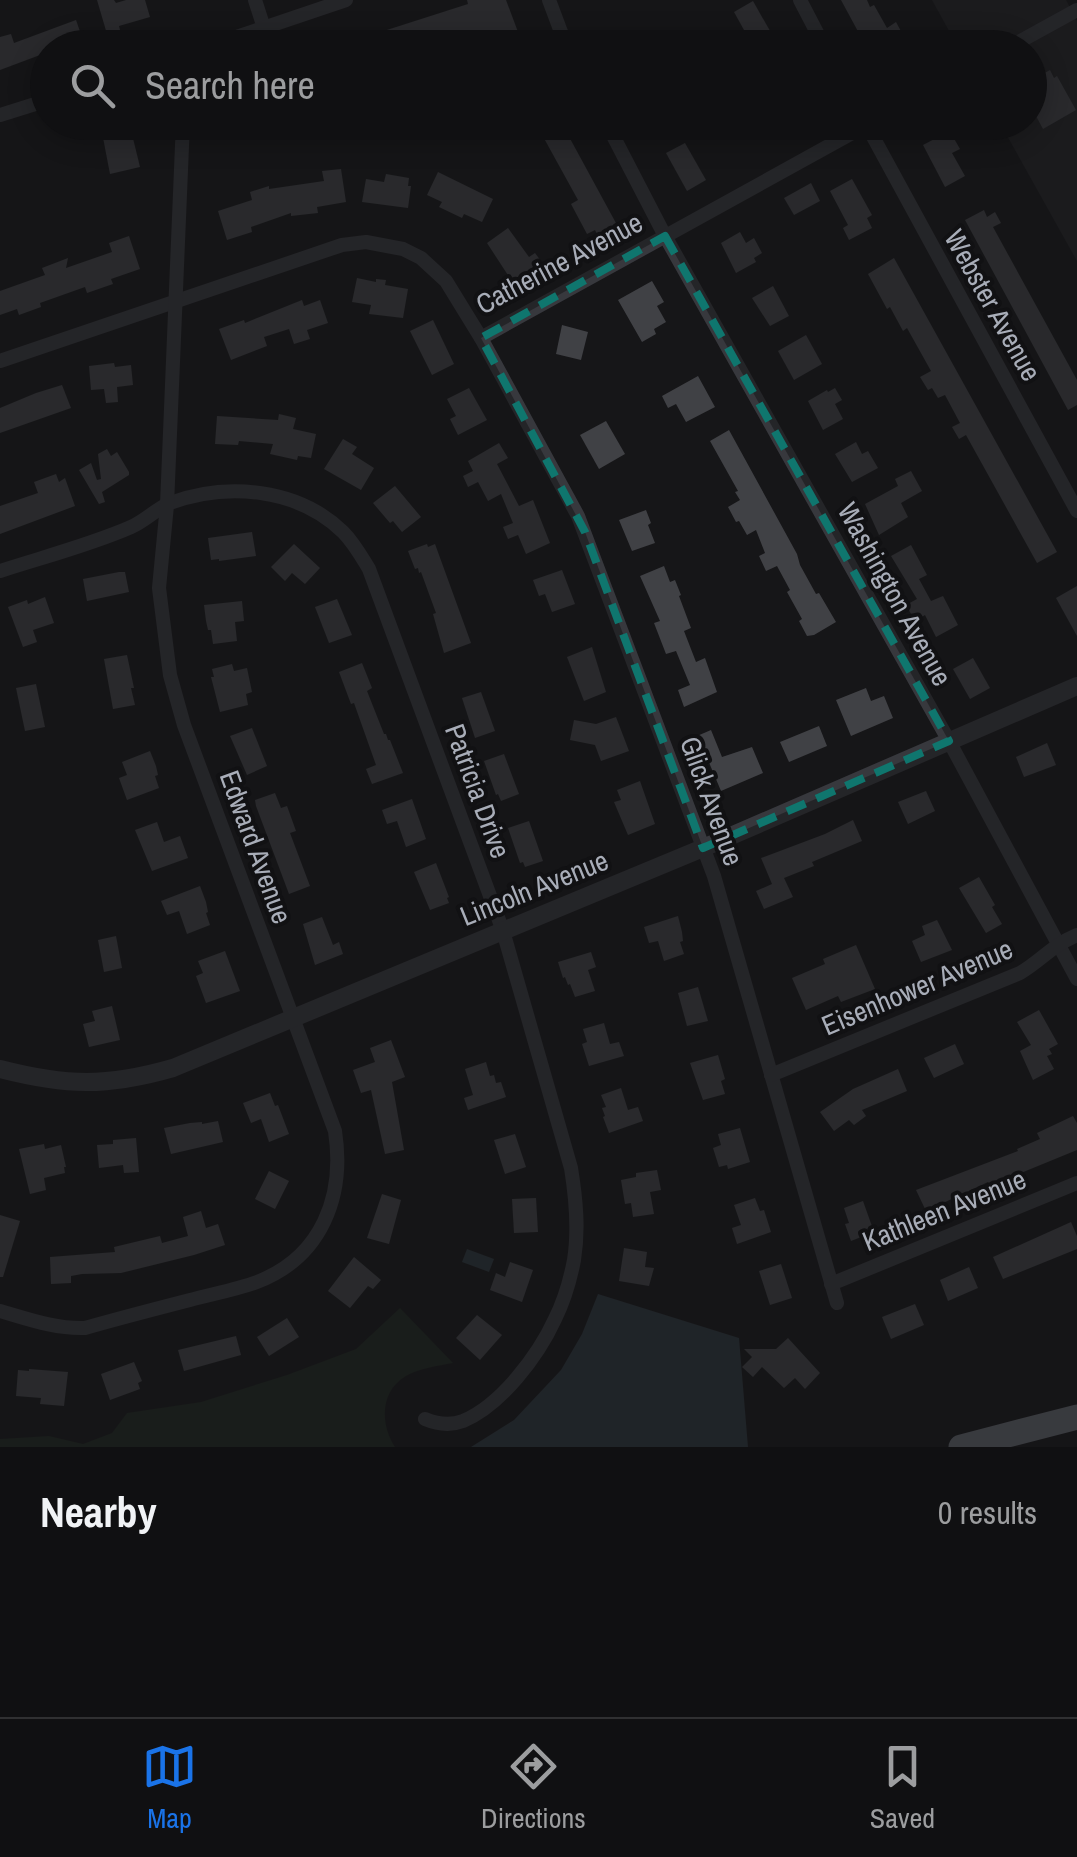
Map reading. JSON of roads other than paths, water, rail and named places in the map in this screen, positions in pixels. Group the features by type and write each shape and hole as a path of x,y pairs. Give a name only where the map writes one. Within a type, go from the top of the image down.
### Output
{"highway":[{"path":"960,1447 1077,1417"}],"street":[{"path":"254,0 264,28"},
{"path":"258,30 346,0"},
{"path":"549,0 560,30"},
{"path":"800,0 816,30"},
{"path":"1041,30 1077,10"},
{"path":"0,115 30,106"},
{"name":"Edward Avenue","path":"0,1311 51,1326 85,1328 254,1283 305,1250 328,1213 335,1192 335,1131 184,725 170,674 159,588 181,140"},
{"name":"Washington Avenue","path":"615,140 1077,979"},
{"name":"Catherine Avenue","path":"0,361 342,245 366,242 403,249 435,269 482,338 839,140"},
{"name":"Webster Avenue","path":"877,140 1077,511"},
{"name":"Glick Avenue","path":"482,338 585,532 714,876 836,1303"},
{"name":"Patricia Drive","path":"0,571 134,526 166,504 212,491 282,497 303,504 353,542 369,569 503,931 571,1168 576,1200 577,1233 567,1290 539,1349 519,1375 463,1421 450,1424 425,1419"},
{"name":"Lincoln Avenue","path":"0,1069 68,1083 139,1078 173,1068 703,848 1077,686"},
{"name":"Eisenhower Avenue","path":"771,1075 1020,973 1058,943 1077,935"},
{"name":"Kathleen Avenue","path":"831,1284 1077,1183"}]}
